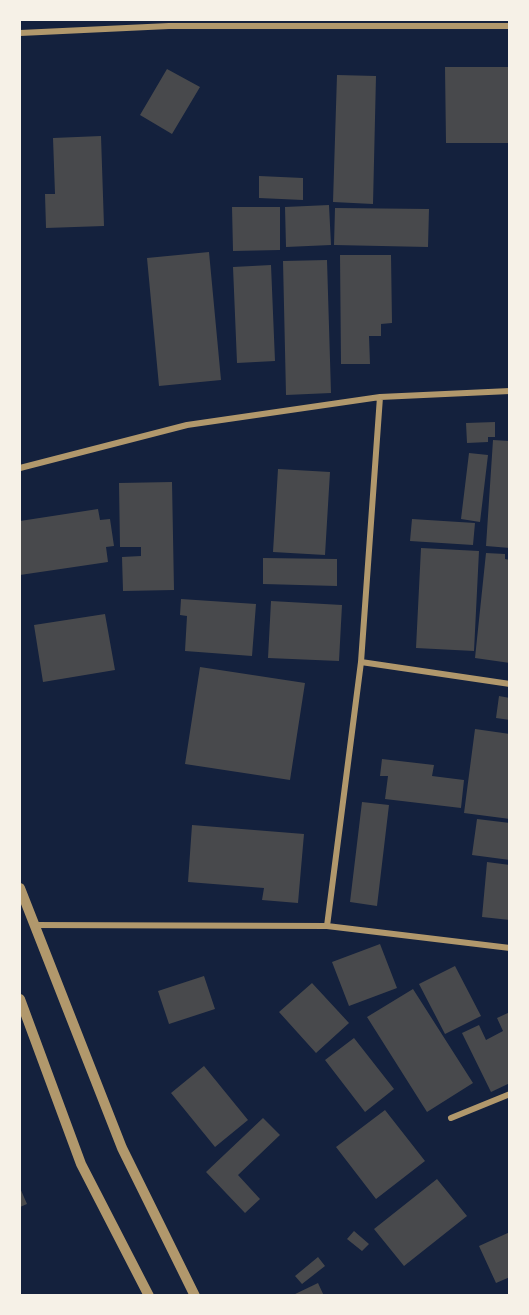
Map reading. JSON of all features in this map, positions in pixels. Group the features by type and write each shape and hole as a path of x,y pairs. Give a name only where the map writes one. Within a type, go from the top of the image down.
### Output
{"street":[{"path":"20,33 169,26 510,26"},
{"path":"20,468 187,425 380,397 510,391"},
{"path":"327,926 361,663 380,397"},
{"path":"361,663 510,684"},
{"path":"20,888 122,1148 195,1296"},
{"path":"34,925 327,926 510,948"},
{"path":"20,999 81,1164 149,1296"},
{"path":"451,1118 510,1094"}],"building":[{"path":"445,67 508,67 509,143 446,143"},
{"path":"167,69 200,87 172,134 140,115"},
{"path":"337,75 376,76 373,204 333,202"},
{"path":"101,136 104,226 46,228 45,194 55,194 53,138"},
{"path":"259,176 303,178 303,200 259,198"},
{"path":"329,205 331,245 286,247 285,207"},
{"path":"232,207 280,207 280,250 233,251"},
{"path":"335,208 429,209 428,247 334,245"},
{"path":"209,252 221,380 159,386 147,258"},
{"path":"340,255 391,255 392,323 381,324 381,336 369,336 370,364 341,364"},
{"path":"327,260 331,393 286,395 283,261"},
{"path":"271,265 275,361 237,363 233,267"},
{"path":"495,422 495,437 488,437 488,442 467,443 466,423"},
{"path":"493,440 510,441 510,548 486,546"},
{"path":"469,453 488,455 480,522 461,519"},
{"path":"278,469 330,472 325,555 273,552"},
{"path":"172,482 174,590 123,591 122,557 141,556 141,547 120,547 119,483"},
{"path":"98,509 100,520 110,519 114,546 106,547 108,562 20,575 20,521"},
{"path":"412,519 475,523 473,545 410,541"},
{"path":"421,548 479,551 474,651 416,648"},
{"path":"486,553 505,554 505,559 510,560 510,663 475,658"},
{"path":"263,558 337,559 337,586 263,584"},
{"path":"181,599 256,604 252,656 185,651 187,616 180,615"},
{"path":"271,601 342,605 339,661 268,658"},
{"path":"105,614 115,670 43,682 34,625"},
{"path":"200,667 305,683 290,780 185,764"},
{"path":"499,696 510,698 510,720 496,718"},
{"path":"475,729 510,734 510,819 464,813"},
{"path":"382,759 434,765 432,776 464,780 461,808 385,799 388,776 380,776"},
{"path":"362,802 389,805 377,906 350,902"},
{"path":"477,819 510,823 510,860 472,855"},
{"path":"192,825 304,834 298,903 262,900 264,888 188,882"},
{"path":"487,862 510,865 510,920 482,917"},
{"path":"380,944 397,988 349,1006 332,962"},
{"path":"455,966 481,1016 445,1034 419,984"},
{"path":"204,976 215,1009 169,1024 158,991"},
{"path":"312,983 349,1023 316,1053 279,1012"},
{"path":"413,989 473,1083 427,1112 367,1017"},
{"path":"510,1012 510,1083 491,1092 462,1033 479,1025 486,1040 503,1031 497,1018"},
{"path":"354,1038 394,1089 365,1112 325,1060"},
{"path":"204,1066 248,1120 215,1147 171,1093"},
{"path":"385,1110 425,1161 376,1199 336,1147"},
{"path":"263,1118 280,1135 238,1175 260,1199 245,1213 206,1172"},
{"path":"437,1179 467,1216 404,1266 374,1229"},
{"path":"20,1188 27,1204 20,1207"},
{"path":"354,1231 369,1244 362,1251 347,1239"},
{"path":"510,1232 510,1277 496,1283 479,1246"},
{"path":"318,1257 325,1266 302,1284 295,1276"},
{"path":"318,1283 324,1296 291,1296"}]}
